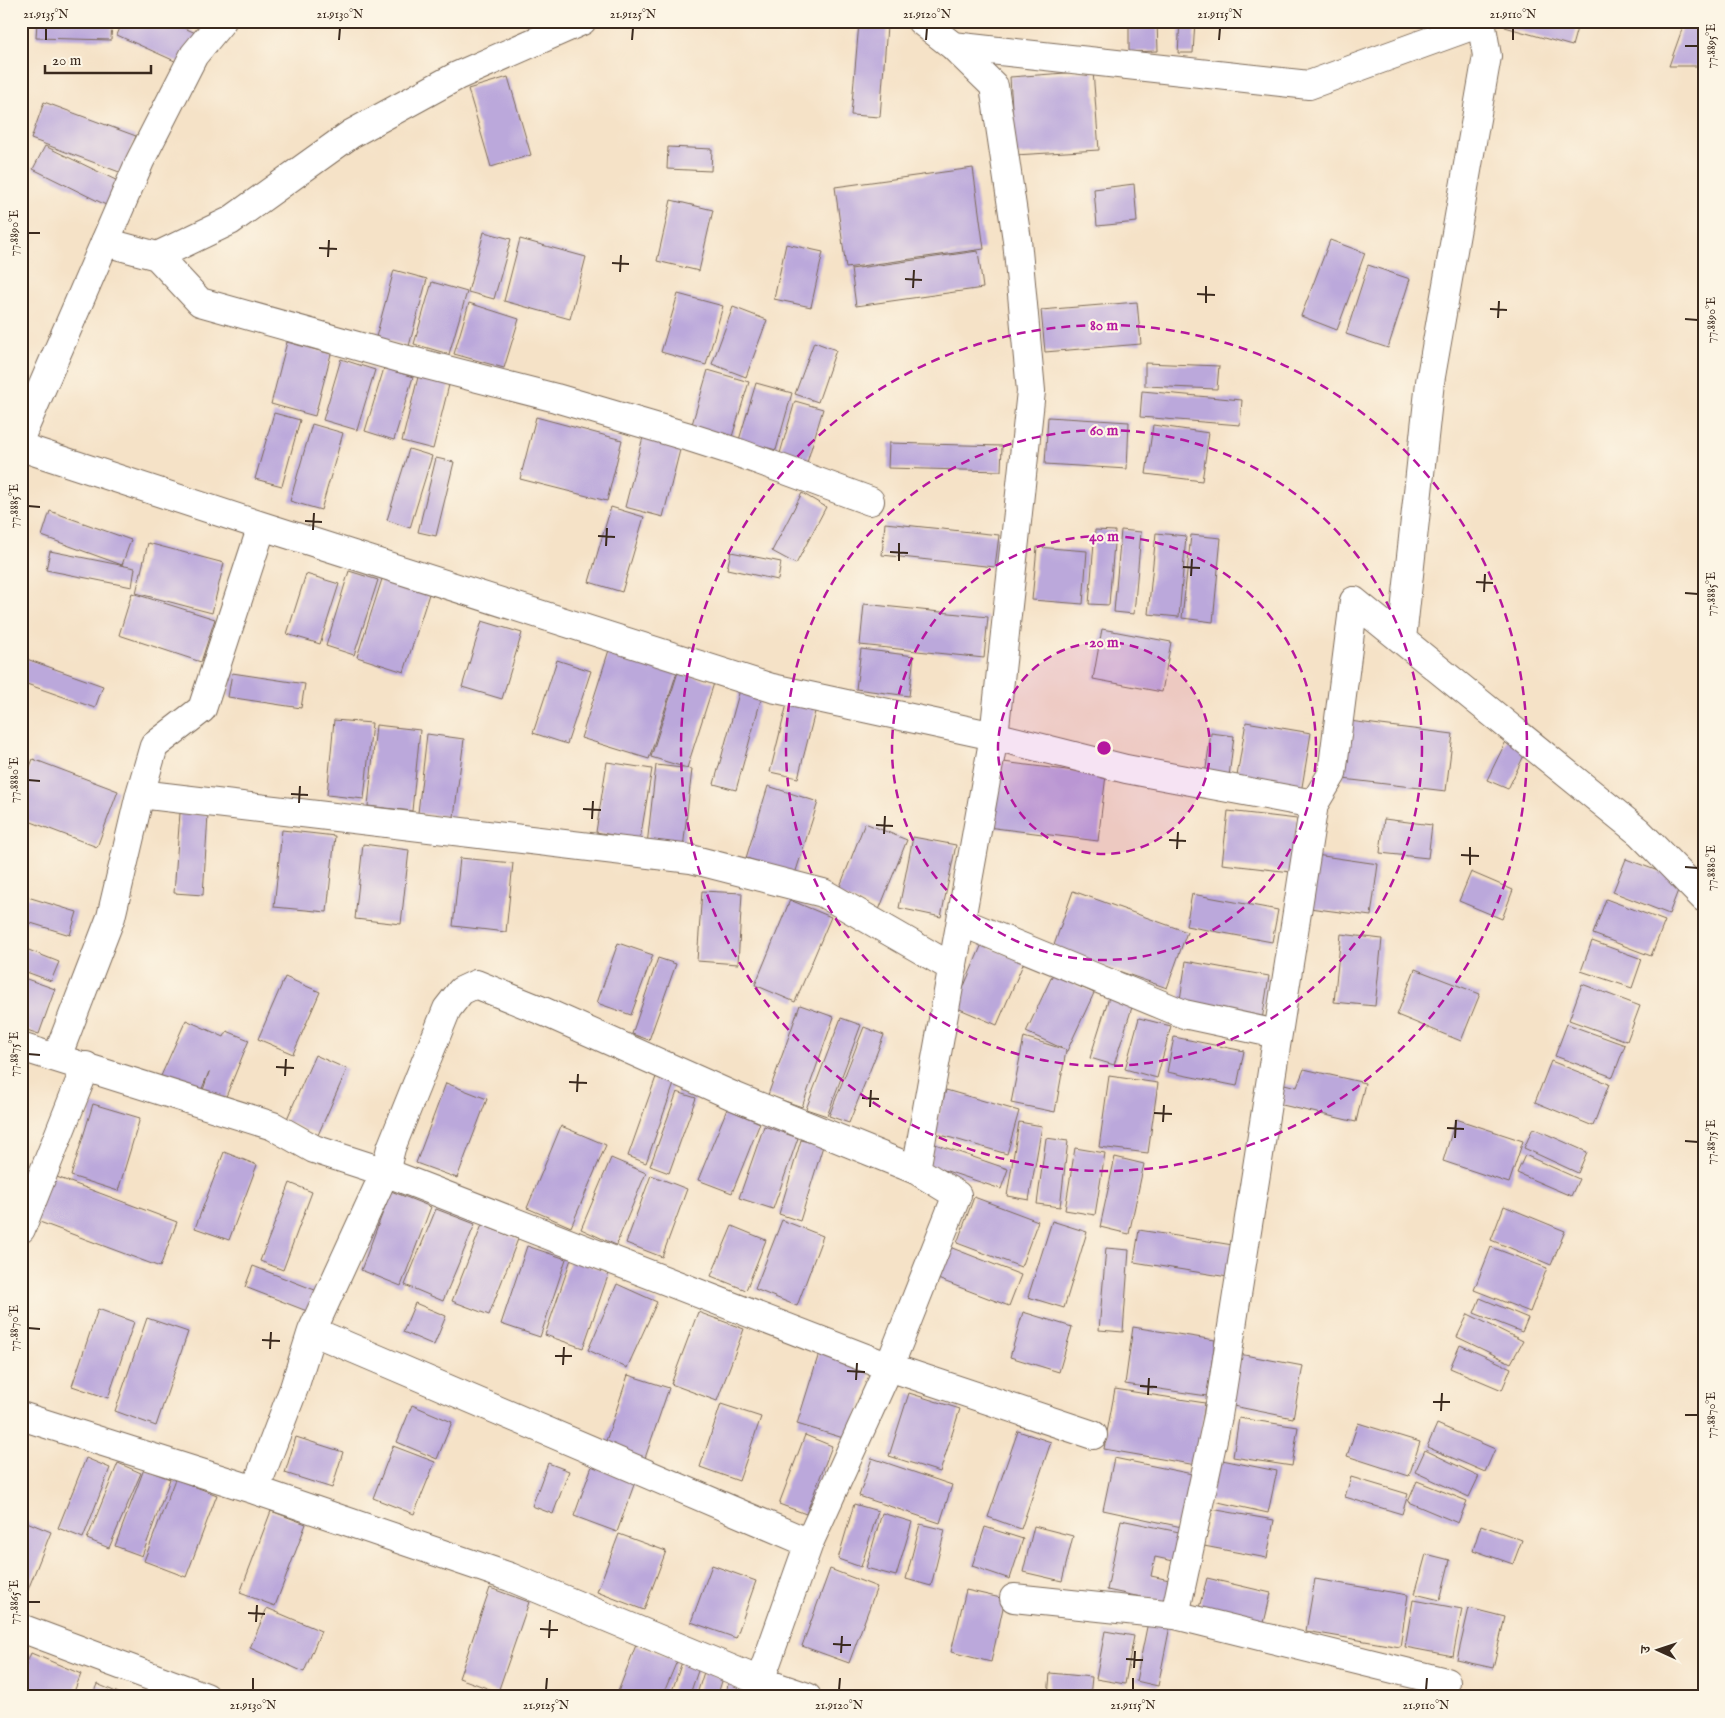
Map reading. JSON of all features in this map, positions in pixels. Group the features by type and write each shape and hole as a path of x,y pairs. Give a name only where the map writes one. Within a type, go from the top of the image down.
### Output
{"street":[{"path":"21,436 140,161 194,55 222,21"},
{"path":"158,256 230,221 350,134 457,76 582,21"},
{"path":"916,1170 994,736 1031,391 1017,240 994,86 953,46 921,21"},
{"path":"953,46 1309,85 1480,22 1487,56 1430,382 1402,639"},
{"path":"105,242 158,256 200,302 400,358 556,398 670,431 739,453 870,501"},
{"path":"21,447 262,526 772,688 994,736 1126,769 1314,804"},
{"path":"57,1057 111,917 140,794 154,746 202,710 262,526"},
{"path":"1175,1615 1218,1416 1314,804 1332,774 1354,601 1639,832 1704,898"},
{"path":"140,794 691,859 822,893 953,968"},
{"path":"961,922 1184,1014 1277,1034"},
{"path":"255,1490 294,1388 312,1331 385,1172 391,1148 447,1009 461,991 476,984 732,1095 916,1170 957,1195 889,1367 809,1543 760,1681"},
{"path":"21,1046 273,1126 314,1148 385,1172 889,1367 1093,1435"},
{"path":"21,1228 86,1066"},
{"path":"312,1331 809,1543"},
{"path":"21,1416 255,1490 510,1577 760,1681 807,1697"},
{"path":"1014,1598 1175,1615 1446,1682"},
{"path":"21,1628 206,1697"}],"building":[{"path":"37,21 112,21 111,40 36,38"},
{"path":"123,21 169,21 200,35 186,66 117,35"},
{"path":"1129,21 1157,21 1158,51 1129,52"},
{"path":"1180,21 1195,21 1193,53 1178,53"},
{"path":"1507,21 1579,21 1572,46 1505,27"},
{"path":"1685,21 1704,21 1704,66 1669,66"},
{"path":"859,23 887,26 880,117 851,115"},
{"path":"1093,71 1099,150 1015,155 1010,77"},
{"path":"508,77 531,155 491,167 468,89"},
{"path":"44,102 136,136 122,173 31,139"},
{"path":"45,146 124,184 112,208 33,169"},
{"path":"668,147 712,149 711,171 667,169"},
{"path":"973,168 984,249 846,268 835,187"},
{"path":"1134,184 1137,222 1097,226 1094,189"},
{"path":"671,200 713,210 699,271 657,261"},
{"path":"484,232 511,239 494,299 468,292"},
{"path":"520,239 586,257 570,319 504,301"},
{"path":"1330,240 1365,253 1337,330 1301,316"},
{"path":"786,244 823,252 811,307 774,299"},
{"path":"978,251 983,288 856,306 851,269"},
{"path":"1368,265 1410,279 1388,348 1346,334"},
{"path":"394,270 427,279 409,346 376,337"},
{"path":"432,282 467,292 449,354 414,344"},
{"path":"678,294 723,306 706,365 661,352"},
{"path":"1137,302 1141,344 1045,352 1041,310"},
{"path":"469,303 519,319 504,368 454,354"},
{"path":"733,307 767,320 746,377 712,364"},
{"path":"287,342 331,354 315,416 271,404"},
{"path":"814,342 836,350 818,402 795,394"},
{"path":"341,359 375,370 357,430 323,420"},
{"path":"1145,363 1219,366 1217,389 1145,386"},
{"path":"384,368 413,377 394,440 365,431"},
{"path":"708,370 749,382 730,443 690,431"},
{"path":"418,377 449,385 433,449 402,441"},
{"path":"756,383 792,393 776,450 739,440"},
{"path":"1142,391 1242,400 1240,425 1140,417"},
{"path":"795,401 823,409 806,466 779,457"},
{"path":"274,413 300,420 282,486 255,479"},
{"path":"536,417 622,440 607,501 520,479"},
{"path":"1048,417 1129,422 1127,469 1045,464"},
{"path":"312,424 343,433 321,510 290,501"},
{"path":"1153,425 1209,433 1202,481 1146,474"},
{"path":"643,437 681,446 663,517 625,507"},
{"path":"889,443 1002,446 1001,471 888,468"},
{"path":"409,449 432,456 410,528 387,520"},
{"path":"436,458 454,462 436,536 418,532"},
{"path":"802,493 826,507 796,564 772,551"},
{"path":"611,507 644,517 622,592 589,582"},
{"path":"50,511 131,540 122,565 42,536"},
{"path":"885,523 999,535 995,567 882,555"},
{"path":"1095,530 1115,531 1109,605 1089,604"},
{"path":"1121,530 1141,532 1134,614 1114,612"},
{"path":"1156,533 1186,536 1179,617 1148,614"},
{"path":"1191,535 1221,538 1213,622 1182,618"},
{"path":"148,543 224,563 212,613 136,593"},
{"path":"1037,547 1087,551 1083,604 1032,600"},
{"path":"50,551 135,568 132,587 46,570"},
{"path":"731,552 781,562 778,580 727,569"},
{"path":"349,571 378,580 354,655 326,646"},
{"path":"306,574 339,584 320,644 287,634"},
{"path":"383,576 430,591 404,672 357,657"},
{"path":"132,593 215,619 201,662 119,635"},
{"path":"864,604 988,617 984,658 860,645"},
{"path":"482,621 522,633 502,699 462,687"},
{"path":"1102,629 1171,642 1162,692 1093,679"},
{"path":"861,649 914,656 909,696 856,689"},
{"path":"609,650 677,672 649,759 581,738"},
{"path":"21,657 103,686 95,708 21,682"},
{"path":"557,660 591,671 567,744 533,733"},
{"path":"678,672 714,683 687,768 651,757"},
{"path":"232,673 305,684 301,708 228,697"},
{"path":"741,686 763,692 736,790 714,784"},
{"path":"788,700 816,708 798,778 770,772"},
{"path":"334,720 372,723 364,799 327,795"},
{"path":"1349,721 1453,734 1446,791 1343,779"},
{"path":"1246,722 1311,733 1301,793 1236,782"},
{"path":"376,725 420,730 412,811 368,806"},
{"path":"1211,733 1234,736 1228,785 1204,782"},
{"path":"427,734 464,739 454,817 418,813"},
{"path":"1509,735 1529,745 1508,789 1487,780"},
{"path":"33,759 118,791 97,847 21,818 21,789"},
{"path":"995,761 1106,775 1098,841 987,827"},
{"path":"607,762 652,769 640,840 596,832"},
{"path":"656,765 692,769 683,849 647,845"},
{"path":"768,786 818,802 795,874 746,858"},
{"path":"1228,811 1297,819 1291,872 1222,864"},
{"path":"180,813 208,815 203,895 174,893"},
{"path":"1384,819 1432,825 1428,858 1380,853"},
{"path":"865,823 907,840 879,910 837,894"},
{"path":"282,830 335,836 327,912 274,907"},
{"path":"913,837 956,845 941,917 899,908"},
{"path":"363,844 409,850 401,924 355,919"},
{"path":"1316,855 1378,864 1371,916 1309,908"},
{"path":"460,858 513,863 506,932 453,926"},
{"path":"1626,859 1682,880 1669,914 1613,892"},
{"path":"1471,872 1513,890 1502,919 1459,901"},
{"path":"702,891 742,893 738,964 697,961"},
{"path":"1073,891 1187,932 1167,988 1053,948"},
{"path":"1192,894 1278,910 1272,942 1186,926"},
{"path":"21,895 77,912 70,935 21,920"},
{"path":"1606,899 1665,921 1651,956 1593,934"},
{"path":"790,900 831,917 795,1002 755,985"},
{"path":"1341,934 1382,939 1375,1006 1334,1002"},
{"path":"1592,941 1642,959 1632,988 1581,971"},
{"path":"618,943 653,955 631,1015 597,1003"},
{"path":"982,944 1024,962 997,1025 955,1007"},
{"path":"21,947 59,962 51,981 21,970"},
{"path":"658,958 676,964 649,1040 632,1034"},
{"path":"1186,961 1269,976 1262,1020 1179,1006"},
{"path":"1415,969 1480,994 1461,1041 1397,1015"},
{"path":"1053,974 1094,993 1066,1051 1055,1112 1011,1103 1024,1037 1066,1050 1026,1032"},
{"path":"21,977 55,989 39,1034 21,1028"},
{"path":"285,977 320,992 293,1054 258,1039"},
{"path":"1582,984 1640,1006 1627,1041 1569,1020"},
{"path":"1109,997 1133,1004 1114,1065 1090,1058"},
{"path":"800,1005 834,1017 802,1107 768,1095"},
{"path":"841,1018 861,1025 827,1116 806,1109"},
{"path":"1139,1018 1171,1026 1157,1078 1125,1069"},
{"path":"186,1020 224,1037 227,1031 249,1040 225,1099 203,1090 209,1072 200,1093 161,1076"},
{"path":"1567,1024 1625,1045 1613,1077 1555,1056"},
{"path":"864,1027 884,1035 849,1123 829,1116"},
{"path":"1174,1037 1244,1051 1237,1086 1167,1072"},
{"path":"315,1055 347,1069 318,1135 286,1121"},
{"path":"1551,1061 1609,1084 1593,1126 1535,1102"},
{"path":"1304,1069 1365,1083 1356,1122 1278,1104 1280,1083 1297,1087"},
{"path":"1109,1076 1158,1083 1148,1153 1099,1147"},
{"path":"656,1077 674,1084 646,1163 628,1156"},
{"path":"446,1083 487,1099 457,1178 416,1163"},
{"path":"946,1090 1019,1111 1007,1154 934,1133"},
{"path":"677,1092 696,1098 669,1173 650,1166"},
{"path":"93,1104 140,1118 118,1191 71,1176"},
{"path":"727,1109 760,1123 732,1193 698,1180"},
{"path":"1456,1119 1523,1141 1509,1183 1443,1161"},
{"path":"1019,1122 1042,1126 1029,1200 1007,1196"},
{"path":"561,1126 606,1145 571,1227 527,1208"},
{"path":"764,1126 798,1138 773,1209 739,1198"},
{"path":"1533,1128 1587,1152 1578,1173 1524,1148"},
{"path":"1046,1138 1068,1141 1060,1207 1037,1204"},
{"path":"801,1140 823,1146 800,1221 779,1214"},
{"path":"935,1144 1008,1169 1001,1189 929,1165"},
{"path":"1075,1148 1105,1153 1095,1215 1065,1210"},
{"path":"224,1152 257,1165 229,1240 195,1228"},
{"path":"1525,1155 1579,1179 1571,1196 1517,1173"},
{"path":"1115,1157 1144,1164 1129,1234 1100,1227"},
{"path":"611,1158 646,1173 616,1245 581,1229"},
{"path":"46,1173 177,1222 160,1267 29,1218"},
{"path":"651,1175 687,1189 662,1257 626,1243"},
{"path":"290,1183 312,1192 283,1270 260,1261"},
{"path":"391,1191 431,1207 401,1286 361,1270"},
{"path":"974,1197 1038,1221 1021,1267 957,1243"},
{"path":"1504,1206 1565,1231 1551,1265 1491,1240"},
{"path":"436,1209 475,1224 443,1301 405,1285"},
{"path":"782,1220 823,1236 797,1306 755,1289"},
{"path":"1052,1221 1087,1232 1064,1308 1028,1297"},
{"path":"482,1225 518,1239 489,1315 452,1301"},
{"path":"732,1226 766,1240 746,1290 711,1276"},
{"path":"1139,1230 1239,1246 1234,1278 1134,1262"},
{"path":"942,1244 1021,1275 1009,1306 930,1276"},
{"path":"527,1246 566,1259 540,1337 501,1324"},
{"path":"1491,1247 1547,1268 1530,1312 1474,1290"},
{"path":"1106,1248 1129,1250 1123,1332 1099,1330"},
{"path":"571,1259 609,1273 583,1348 545,1335"},
{"path":"253,1266 320,1292 312,1313 245,1287"},
{"path":"617,1284 657,1302 627,1368 588,1350"},
{"path":"1480,1298 1528,1318 1522,1332 1474,1313"},
{"path":"415,1303 446,1316 434,1345 403,1332"},
{"path":"98,1309 134,1322 108,1398 72,1386"},
{"path":"698,1312 744,1329 717,1401 671,1384"},
{"path":"1023,1312 1072,1327 1059,1372 1010,1357"},
{"path":"1468,1314 1523,1341 1511,1363 1457,1337"},
{"path":"147,1318 188,1332 156,1426 115,1411"},
{"path":"1133,1327 1215,1340 1207,1396 1125,1384"},
{"path":"1460,1345 1511,1368 1502,1390 1450,1368"},
{"path":"820,1350 872,1366 850,1440 797,1424"},
{"path":"1239,1354 1303,1366 1293,1418 1228,1405"},
{"path":"628,1375 669,1388 643,1464 603,1450"},
{"path":"1115,1389 1205,1403 1196,1465 1104,1449"},
{"path":"909,1393 960,1409 940,1472 889,1456"},
{"path":"721,1404 761,1417 739,1481 700,1467"},
{"path":"412,1405 452,1422 437,1459 397,1442"},
{"path":"1239,1418 1298,1427 1292,1466 1233,1457"},
{"path":"1358,1423 1420,1442 1409,1476 1347,1456"},
{"path":"1437,1424 1495,1449 1485,1472 1427,1447"},
{"path":"1018,1431 1051,1442 1021,1529 988,1517"},
{"path":"805,1435 832,1446 806,1514 779,1504"},
{"path":"296,1437 343,1452 332,1488 285,1473"},
{"path":"393,1446 435,1462 414,1514 373,1498"},
{"path":"1425,1450 1479,1476 1469,1497 1415,1472"},
{"path":"86,1458 110,1468 83,1538 58,1528"},
{"path":"872,1458 952,1485 940,1523 859,1496"},
{"path":"1114,1458 1202,1476 1191,1529 1103,1510"},
{"path":"1217,1459 1277,1471 1268,1513 1209,1500"},
{"path":"118,1463 141,1473 109,1548 87,1539"},
{"path":"548,1463 569,1471 553,1514 532,1506"},
{"path":"592,1466 635,1482 617,1532 574,1516"},
{"path":"144,1469 170,1479 142,1556 115,1546"},
{"path":"1351,1477 1408,1494 1402,1514 1345,1497"},
{"path":"175,1479 217,1495 186,1577 144,1561"},
{"path":"1417,1481 1467,1501 1458,1523 1408,1502"},
{"path":"854,1504 878,1511 861,1567 838,1559"},
{"path":"1211,1509 1274,1520 1267,1558 1204,1546"},
{"path":"271,1511 306,1524 275,1606 240,1593"},
{"path":"882,1513 912,1522 896,1576 866,1568"},
{"path":"22,1520 51,1532 21,1607 21,1522"},
{"path":"1121,1520 1184,1533 1178,1562 1155,1557 1151,1576 1174,1581 1170,1603 1107,1590"},
{"path":"920,1524 945,1530 931,1586 906,1579"},
{"path":"1481,1525 1522,1540 1513,1564 1473,1550"},
{"path":"1034,1526 1073,1536 1062,1581 1023,1572"},
{"path":"985,1527 1023,1539 1010,1579 972,1566"},
{"path":"619,1534 666,1551 644,1610 597,1592"},
{"path":"1426,1554 1450,1560 1440,1600 1415,1594"},
{"path":"712,1565 756,1581 736,1638 691,1622"},
{"path":"830,1569 877,1587 849,1663 802,1646"},
{"path":"1207,1578 1271,1593 1264,1623 1199,1608"},
{"path":"1315,1579 1408,1595 1400,1647 1306,1631"},
{"path":"490,1588 529,1602 498,1692 459,1678"},
{"path":"966,1590 1005,1599 991,1662 951,1652"},
{"path":"1413,1600 1462,1609 1453,1656 1405,1647"},
{"path":"267,1608 321,1631 304,1672 250,1648"},
{"path":"1469,1608 1505,1617 1493,1668 1457,1660"},
{"path":"1148,1622 1170,1626 1158,1686 1136,1681"},
{"path":"1105,1631 1134,1636 1125,1684 1096,1679"},
{"path":"636,1645 677,1661 662,1697 616,1697"},
{"path":"31,1653 81,1674 72,1697 21,1697 21,1677"},
{"path":"683,1659 700,1665 689,1697 670,1697"},
{"path":"704,1672 723,1678 717,1697 696,1697"},
{"path":"1050,1673 1092,1677 1090,1697 1048,1697"},
{"path":"730,1679 746,1684 742,1697 724,1697"},
{"path":"97,1684 128,1697 92,1697"}]}
